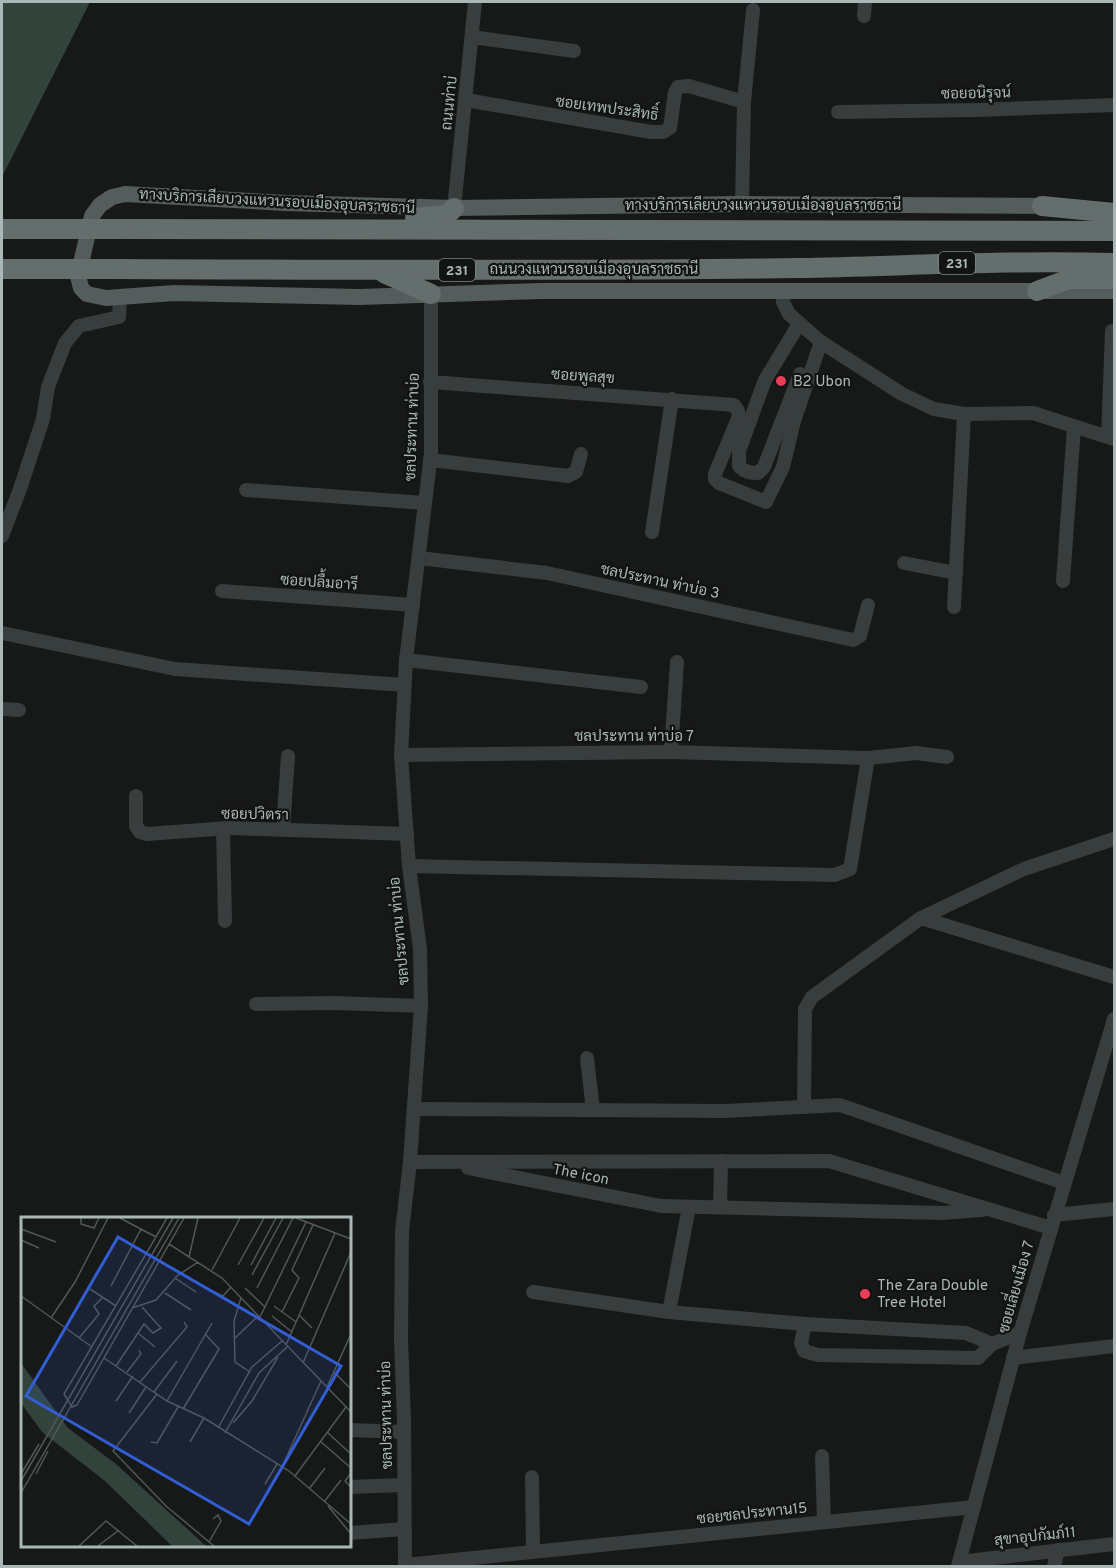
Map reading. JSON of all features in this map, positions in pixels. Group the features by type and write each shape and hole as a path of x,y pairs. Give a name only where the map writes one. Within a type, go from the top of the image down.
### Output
{"highway":[{"path":"1042,206 1114,213"},
{"path":"378,229 401,220 447,215 454,208"},
{"name":"231","path":"2,229 1114,231"},
{"name":"ถนนวงแหวนรอบเมืองอุบลราชธานี","path":"2,269 800,268 1010,261 1114,262"},
{"path":"376,270 431,294"},
{"path":"1037,291 1069,279 1114,279"}],"main road":[{"name":"ทางบริการเลียบวงแหวนรอบเมืองอุบลราชธานี","path":"1114,205 742,204 454,208 286,203 160,194 125,194 112,197 100,205 92,216 78,276 81,288 87,294 106,298 174,293 413,297 431,294 553,291 1114,291"}],"street":[{"name":"ถนนท่าบ่","path":"454,208 475,2"},
{"path":"864,16 865,2"},
{"path":"742,204 744,102 753,10"},
{"path":"472,37 574,51"},
{"name":"ซอยเทพประสิทธิ์","path":"466,100 558,118 651,132 663,132 670,128 675,92 678,87 689,86 744,102"},
{"name":"ซอยอนิรุจน์","path":"838,112 1114,105"},
{"path":"784,290 783,302 789,314 817,340 902,394 934,409 964,414 1033,413 1112,437 1112,331"},
{"name":"ชลประทาน ท่าบ่อ","path":"405,1566 401,1339 402,1231 411,1162 421,1006 420,949 409,866 401,754 406,660 430,460 431,294"},
{"path":"2,536 43,419 48,387 65,343 79,326 119,317 120,297"},
{"path":"799,324 765,380 739,452 739,466 750,473 758,473 769,458 817,340"},
{"name":"ซอยพูลสุข","path":"430,382 734,405 738,416 715,479 719,483 766,502 783,467 817,340"},
{"path":"652,532 672,399"},
{"path":"954,607 964,414"},
{"path":"1063,581 1074,427"},
{"path":"430,460 568,476 576,472 581,454"},
{"path":"246,490 425,503"},
{"name":"ชลประทาน ท่าบ่อ 3","path":"419,558 547,573 853,640 860,636 868,605"},
{"path":"904,563 956,573"},
{"name":"ซอยปลื้มอารี","path":"222,591 413,605"},
{"path":"2,633 175,669 404,685"},
{"path":"406,660 641,687"},
{"path":"670,752 677,662"},
{"path":"2,709 19,710"},
{"name":"ชลประทาน ท่าบ่อ 7","path":"401,754 670,752 868,758 916,753 947,757"},
{"path":"283,830 288,756"},
{"path":"409,866 835,875 850,869 868,758"},
{"name":"ซอยปวิตรา","path":"136,796 136,826 140,832 147,834 223,829 407,834"},
{"path":"223,829 225,921"},
{"path":"804,1107 804,1026 807,1003 921,918 1024,869 1114,839"},
{"path":"921,918 1114,977"},
{"path":"256,1004 334,1003 421,1006"},
{"name":"ซอยเลี่ยงเมือง 7","path":"959,1564 1020,1333 1114,1019"},
{"path":"587,1058 593,1110"},
{"path":"414,1110 725,1111 840,1105 1064,1183"},
{"path":"720,1207 721,1161"},
{"name":"The icon","path":"411,1162 829,1161 991,1210 1052,1222"},
{"name":"The icon","path":"436,1162 661,1206 942,1213 991,1210"},
{"path":"669,1312 689,1206"},
{"path":"1052,1222 1114,1209"},
{"path":"533,1292 669,1312 804,1324 966,1333 992,1344"},
{"path":"804,1324 801,1343 804,1351 818,1355 978,1358 992,1344 1020,1333"},
{"path":"1013,1358 1114,1346"},
{"path":"351,1430 404,1432"},
{"path":"822,1456 824,1522"},
{"path":"532,1477 533,1551"},
{"path":"351,1487 404,1485"},
{"name":"ซอยชลประทาน15","path":"405,1566 533,1551 974,1508"},
{"path":"351,1533 404,1529"},
{"name":"สุขาอุปกัมภ์11","path":"959,1564 1114,1544"},
{"path":"1054,1566 1058,1550"}],"shaded area":[{"path":"2,2 90,2 2,177"}],"place":[{"name":"B2 Ubon","path":"781,381"},
{"name":"The Zara Double Tree Hotel","path":"865,1294"}]}
